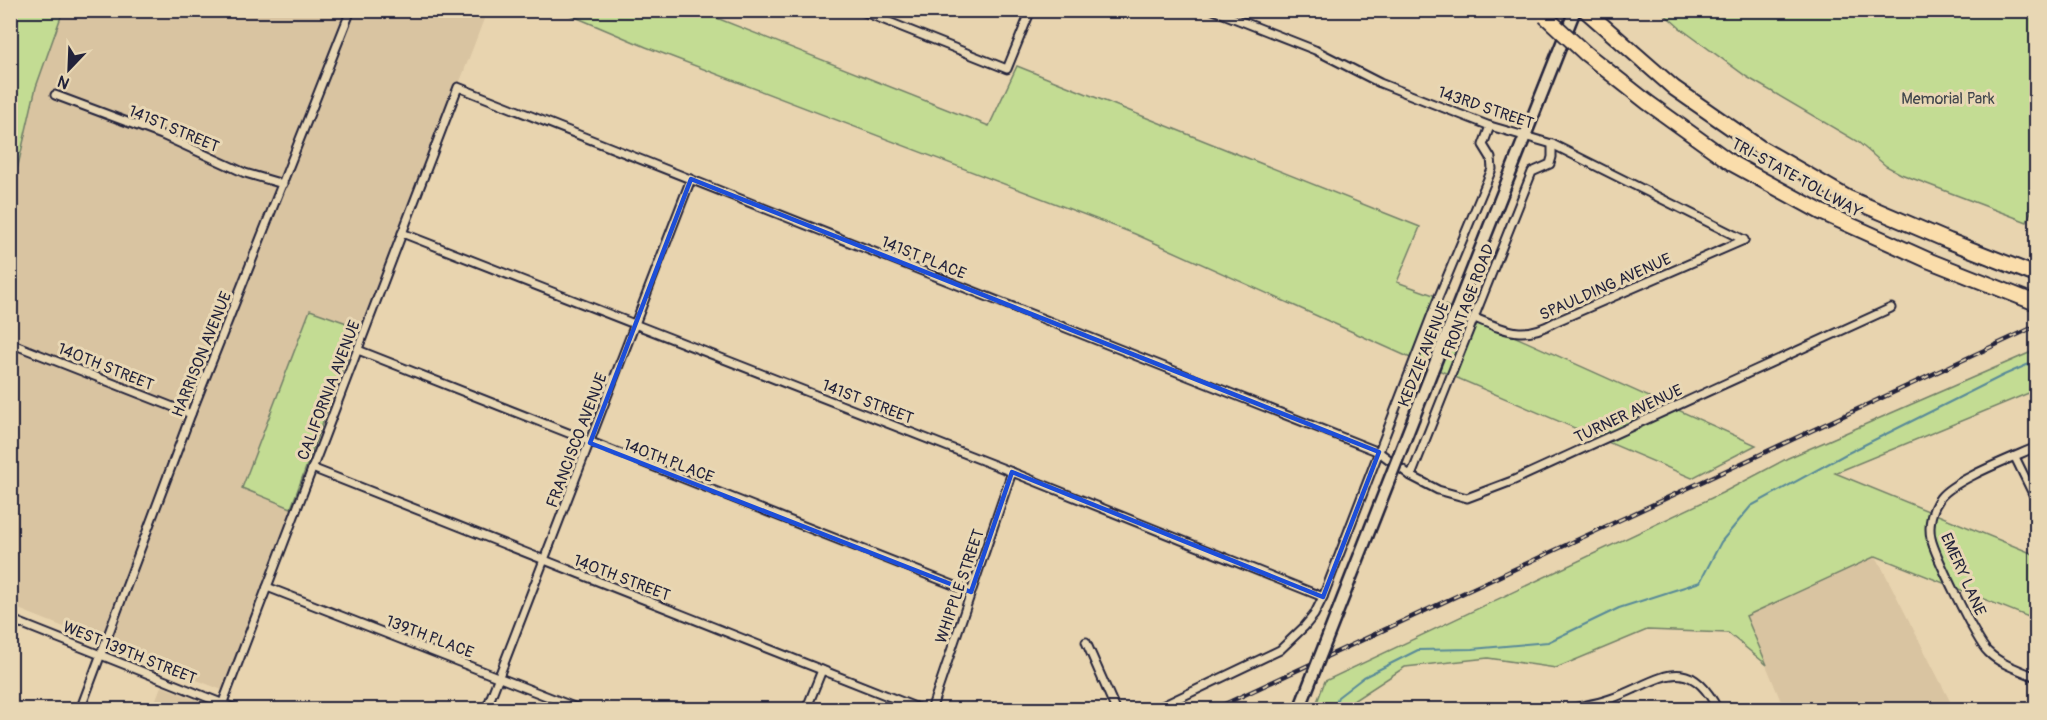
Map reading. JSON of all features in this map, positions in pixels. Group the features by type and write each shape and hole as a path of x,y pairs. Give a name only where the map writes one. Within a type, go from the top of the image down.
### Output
{"highway":[{"name":"TRI-STATE TOLLWAY","path":"1584,10 1674,88 1760,147 1848,198 2037,275"},
{"name":"TRI-STATE TOLLWAY","path":"1541,12 1585,53 1647,102 1733,164 1832,217 1930,261 2031,301"}],"main road":[{"name":"KEDZIE AVENUE","path":"1299,710 1575,10"}],"street":[{"name":"HARRISON AVENUE","path":"80,710 191,414 351,10"},
{"path":"858,10 1007,69 1031,10"},
{"name":"143RD STREET","path":"1213,10 1315,50 1380,83 1490,126 1552,144 1744,240"},
{"name":"141ST PLACE","path":"458,87 1379,452"},
{"name":"CALIFORNIA AVENUE","path":"221,706 458,87"},
{"name":"141ST STREET","path":"55,95 162,135 245,173 283,184"},
{"path":"1154,710 1280,650 1314,615 1492,169 1491,158 1484,145 1490,126"},
{"name":"FRONTAGE ROAD","path":"1411,476 1532,172 1550,164 1552,144"},
{"name":"FRANCISCO AVENUE","path":"486,710 691,179"},
{"name":"141ST STREET","path":"402,233 1012,472 1323,597"},
{"name":"SPAULDING AVENUE","path":"1475,318 1517,333 1542,330 1555,322 1744,240"},
{"name":"TURNER AVENUE","path":"1379,452 1411,476 1438,490 1467,498 1512,481 1891,308"},
{"name":"140TH STREET","path":"10,343 191,414"},
{"name":"140TH PLACE","path":"358,350 971,592"},
{"name":"EMERY LANE","path":"2037,447 1946,491 1936,505 1931,519 1931,537 1982,646 1993,657 2008,666 2037,677"},
{"path":"2014,457 2037,500"},
{"name":"140TH STREET","path":"312,468 923,710"},
{"name":"WHIPPLE STREET","path":"931,710 1012,472"},
{"name":"139TH PLACE","path":"267,586 582,710"},
{"name":"WEST 139TH STREET","path":"10,619 101,654 221,706 238,710"},
{"path":"1086,642 1116,710"},
{"path":"806,710 822,670"},
{"path":"1565,710 1609,700 1661,677 1676,674 1693,677 1708,691 1718,710"},
{"path":"1609,700 1612,710"}],"highlighted area":[{"path":"691,179 1379,452 1323,597 1012,472 971,592 590,443"}],"shaded area":[{"path":"63,11 487,11 365,330 310,310 242,488 297,510 227,692 11,606 11,196 36,87"},
{"path":"1876,556 1954,709 1784,709 1746,616"},
{"path":"161,686 219,709 152,710"}],"green space":[{"path":"11,10 63,11 36,87 11,196"},
{"path":"561,11 699,11 989,126 1017,66 1420,227 1397,282 1439,297 1438,302 1756,445 1692,478 1415,360 1135,234 646,47"},
{"name":"Memorial Park","path":"1661,11 2036,11 2036,197 2027,222 1901,174 1886,166 1858,142 1747,77 1680,28"},
{"path":"310,310 358,327 291,508 242,488"},
{"path":"2036,350 2036,390 1835,473 2036,555 2036,620 1876,556 1746,616 1767,665 1728,633 1647,630 1556,668 1488,658 1405,667 1350,703 1347,709 1314,710 1325,681 1722,493 1788,458"}],"waterway":[{"path":"1333,710 1338,697 1364,677 1418,650 1472,649 1548,642 1619,608 1700,582 1721,542 1751,506 1846,454 2036,361"}],"railway":[{"path":"1212,710 2036,326"}]}
